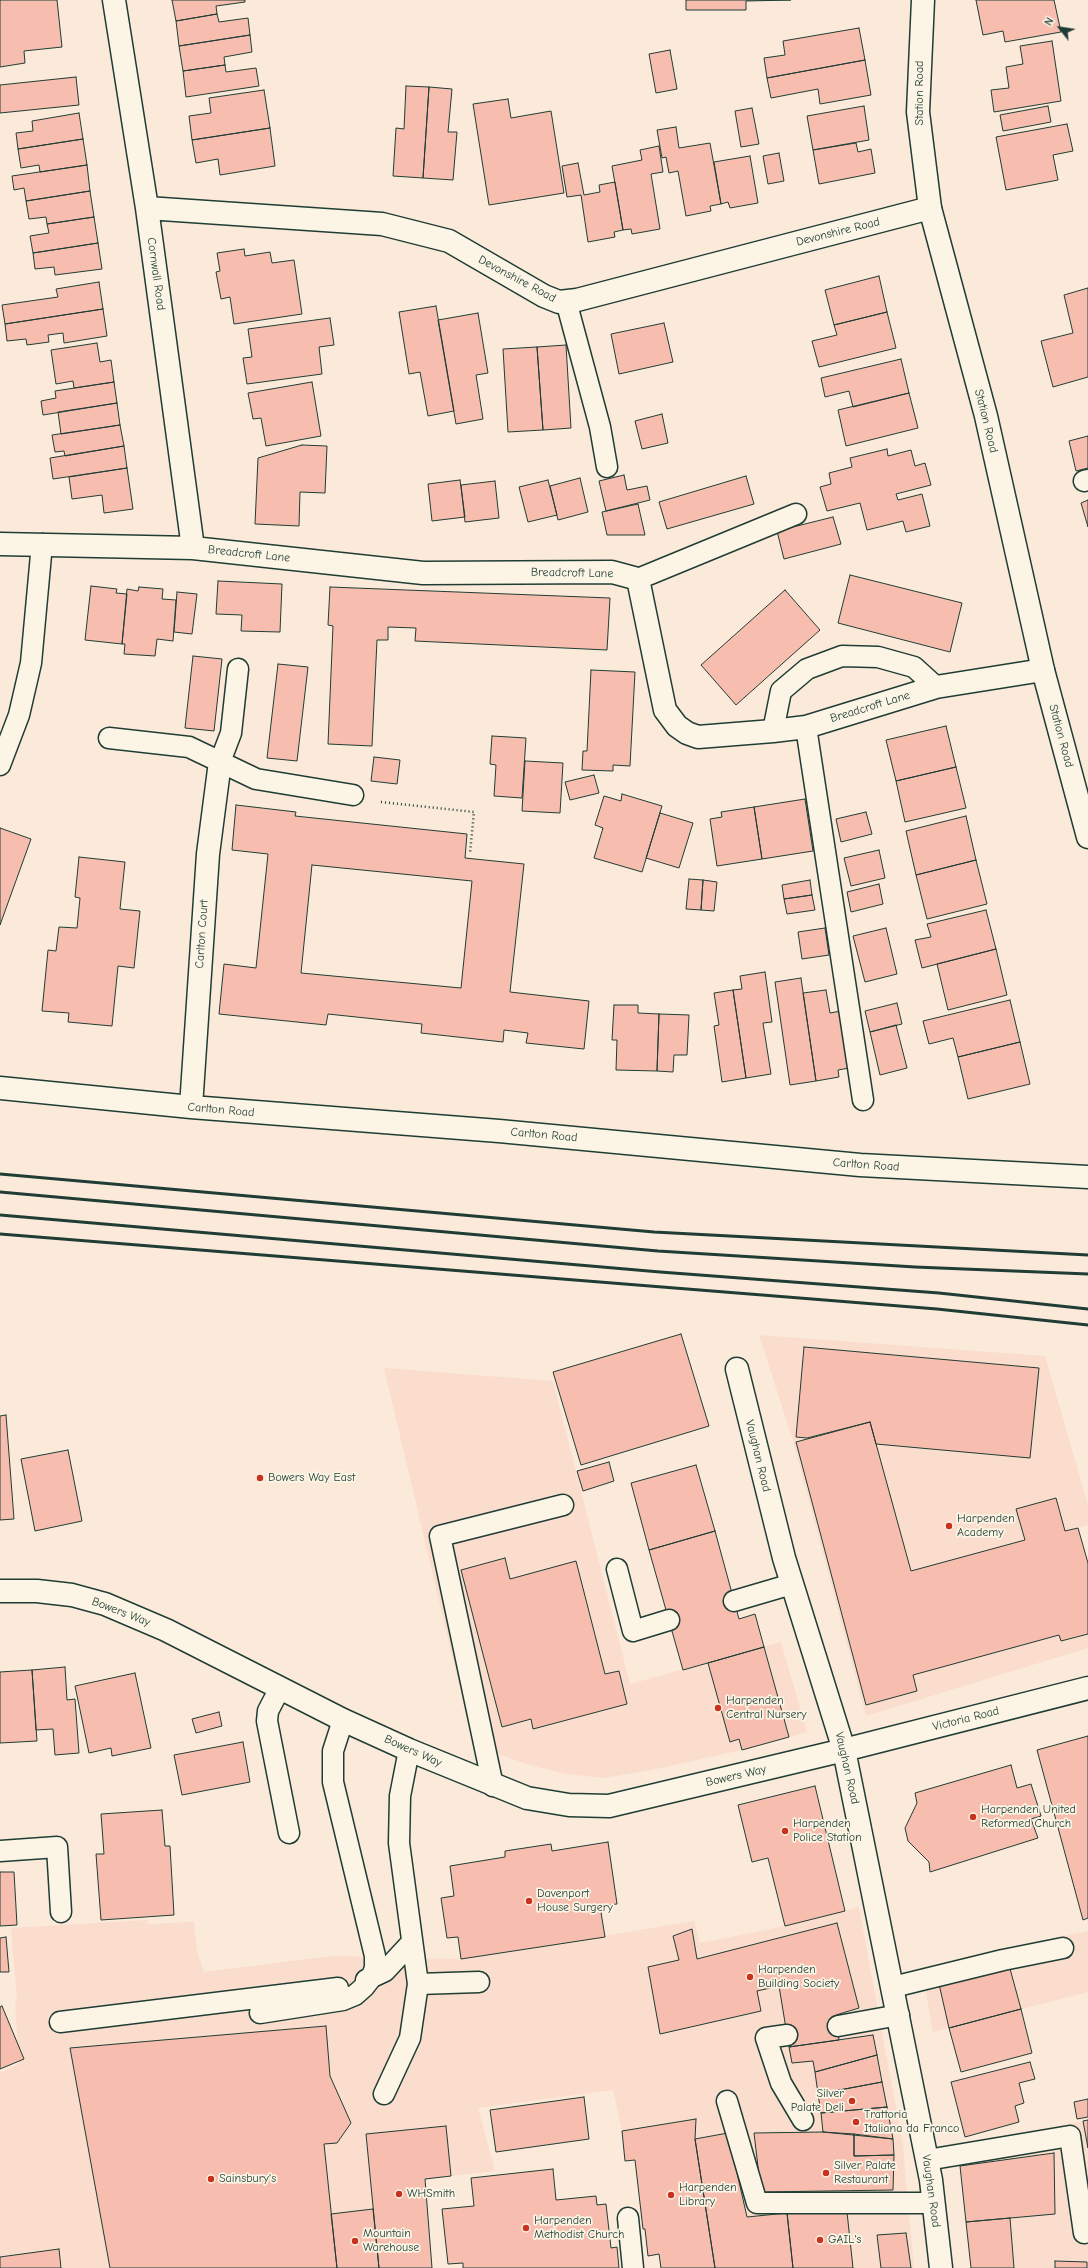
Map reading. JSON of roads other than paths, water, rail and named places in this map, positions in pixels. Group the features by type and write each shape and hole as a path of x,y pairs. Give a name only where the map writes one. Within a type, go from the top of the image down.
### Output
{"street":[{"name":"Cornwall Road","path":"114,0 147,208 193,548"},
{"name":"Station Road","path":"923,0 918,112 930,208 986,416 1043,670 1088,837"},
{"name":"Devonshire Road","path":"147,208 382,224 449,241 544,296 559,302 930,208"},
{"name":"Breadcroft Lane","path":"0,544 193,548 423,573 612,572 638,579 665,710 677,726 686,733 698,737 773,732 806,727 936,687 1043,670"},
{"name":"Carlton Court","path":"190,1107 208,854 220,762"},
{"name":"Carlton Road","path":"0,1088 190,1107 499,1131 860,1165 1088,1177"},
{"name":"Vaughan Road","path":"737,1369 792,1584 844,1750 899,2015 927,2160 941,2268"},
{"name":"Bowers Way","path":"0,1592 37,1591 72,1595 105,1604 166,1630 343,1720 493,1786 527,1798 569,1805 609,1806 844,1750"},
{"name":"Victoria Road","path":"844,1750 1088,1688"}],"lane":[{"path":"566,301 600,427 607,467"},
{"path":"638,579 796,514"},
{"path":"0,765 19,715 30,663 42,544"},
{"path":"773,732 781,691 807,669 842,656 878,657 914,667 936,687"},
{"path":"220,762 231,733 238,669"},
{"path":"806,727 863,1100"},
{"path":"109,738 189,748 256,779 353,795"},
{"path":"493,1786 440,1536 562,1505"},
{"path":"617,1569 633,1631 669,1620"},
{"path":"734,1601 792,1584"},
{"path":"280,1688 268,1711 267,1721 289,1833"},
{"path":"260,2013 343,2000 355,1995 364,1987 371,1978 375,1968 375,1956 333,1782 332,1751 343,1720"},
{"path":"384,2094 410,2038 418,1984 399,1843 400,1796 410,1750"},
{"path":"0,1851 57,1846 61,1912"},
{"path":"60,2022 353,1986 385,1971 412,1942"},
{"path":"893,1987 1004,1960 1063,1948"},
{"path":"418,1984 479,1982"},
{"path":"838,2026 899,2015"},
{"path":"787,2035 766,2038 781,2083 804,2120"},
{"path":"727,2101 758,2203 933,2203"},
{"path":"927,2160 1070,2136 1084,2233"},
{"path":"628,2218 633,2268"}],"railway":[{"path":"0,1174 654,1232 1088,1255"},
{"path":"0,1192 658,1251 915,1267 1088,1274"},
{"path":"0,1215 660,1272 939,1293 1088,1309"},
{"path":"0,1234 937,1309 1088,1325"}],"place":[{"name":"Bowers Way East","path":"260,1478"},
{"name":"Harpenden Academy","path":"949,1526"},
{"name":"Harpenden Central Nursery","path":"718,1708"},
{"name":"Harpenden United Reformed Church","path":"973,1817"},
{"name":"Harpenden Police Station","path":"785,1831"},
{"name":"Davenport House Surgery","path":"529,1901"},
{"name":"Harpenden Building Society","path":"750,1977"},
{"name":"Silver Palate Deli","path":"852,2101"},
{"name":"Trattoria Italiana da Franco","path":"856,2122"},
{"name":"Silver Palate Restaurant","path":"826,2173"},
{"name":"Sainsbury's","path":"211,2179"},
{"name":"WHSmith","path":"399,2194"},
{"name":"Harpenden Library","path":"671,2195"},
{"name":"Harpenden Methodist Church","path":"526,2228"},
{"name":"GAIL's","path":"820,2240"},
{"name":"Mountain Warehouse","path":"355,2241"}]}
